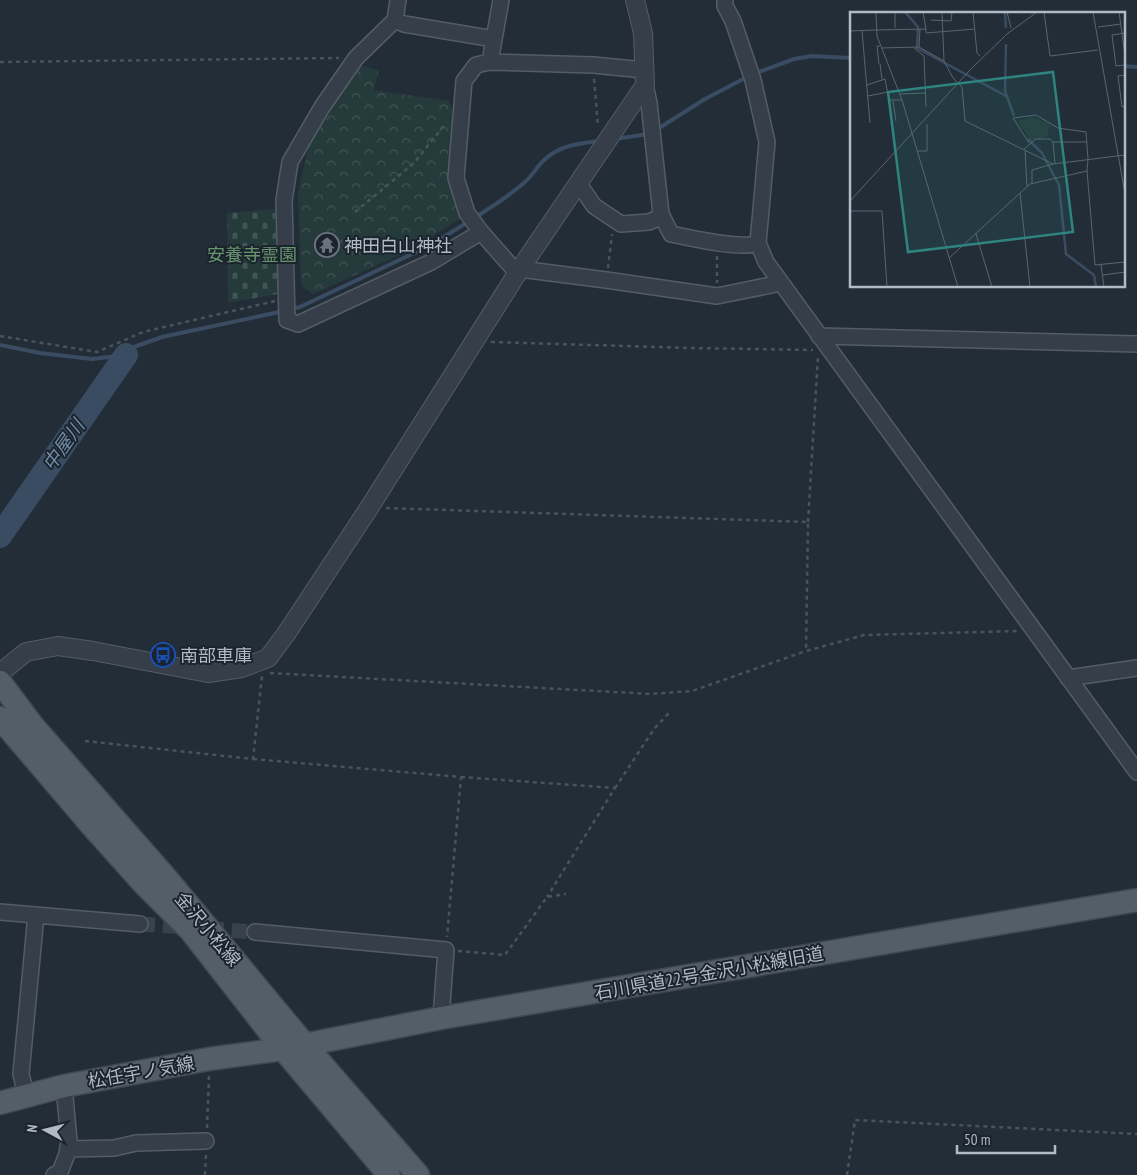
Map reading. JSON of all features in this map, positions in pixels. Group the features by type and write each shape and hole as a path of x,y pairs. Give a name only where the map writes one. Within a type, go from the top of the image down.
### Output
{"main road":[{"name":"金沢小松線","path":"0,682 33,726 167,879 418,1175"},
{"name":"金沢小松線","path":"0,718 104,840 143,883 191,931 282,1049 390,1175"},
{"name":"石川県道22号金沢小松線旧道","path":"282,1049 441,1018 1137,900"},
{"name":"松任宇ノ気線","path":"0,1102 64,1086 165,1069 209,1059 282,1049"}],"street":[{"path":"398,0 395,20 356,58 322,107 290,162 284,200 287,320 298,324 431,262 479,229"},
{"path":"490,62 501,0"},
{"path":"635,0 643,33 644,77 661,214 671,234 752,246 758,243"},
{"path":"725,0 725,6 733,20 751,74 767,142 758,243 766,262 1137,772"},
{"path":"395,20 404,24 494,39"},
{"path":"644,77 592,65 490,62 476,65 464,81 456,178 467,213 479,229 519,272 606,280 717,296 781,283"},
{"path":"0,673 26,652 58,646 208,673 242,668 268,658 286,634 369,508 519,272 610,138 644,77"},
{"path":"579,184 594,206 620,224 642,223 658,218 661,214"},
{"path":"819,336 1137,344"},
{"path":"1068,678 1137,668"},
{"path":"0,912 140,924"},
{"path":"26,1095 21,1074 36,915"},
{"path":"255,932 446,950 441,1018"},
{"path":"54,1175 60,1172 69,1141 64,1086"},
{"path":"68,1149 114,1148 136,1143 206,1141"}],"path":[{"path":"0,62 356,58"},
{"path":"592,65 598,131 610,138"},
{"path":"355,212 414,163 462,104"},
{"path":"606,280 614,220"},
{"path":"717,242 717,296"},
{"path":"0,336 97,352 143,332 286,299"},
{"path":"474,342 818,350 808,522 806,651"},
{"path":"369,508 808,522"},
{"path":"253,759 263,672 651,694 692,691 806,651 864,635 1036,631"},
{"path":"461,777 446,950 505,955 547,897 654,728 669,713"},
{"path":"85,741 253,759 615,788"},
{"path":"547,897 566,894"},
{"path":"206,1175 209,1059"},
{"path":"847,1175 855,1120 1137,1134"}],"green space":[{"path":"361,66 379,70 374,90 449,101 455,118 462,218 404,253 313,294 301,286 298,192 309,145 342,92"},
{"name":"安養寺霊園","path":"275,209 278,294 228,303 227,213"}],"waterway":[{"path":"756,73 794,59 812,56 850,58"},
{"path":"1124,66 1137,67"},
{"path":"656,130 705,99 747,77"},
{"path":"615,139 648,134"},
{"path":"474,218 519,187 543,161 556,151 578,144 601,141"},
{"path":"291,309 300,307 429,246 468,222"},
{"path":"0,345 40,353 92,359 126,355 134,347 162,337 284,311"},
{"name":"中屋川","path":"0,536 126,355"}],"tunnel":[{"path":"140,924 255,932"}],"place":[{"name":"神田白山神社","path":"327,245"},
{"name":"南部車庫","path":"163,655"}]}
